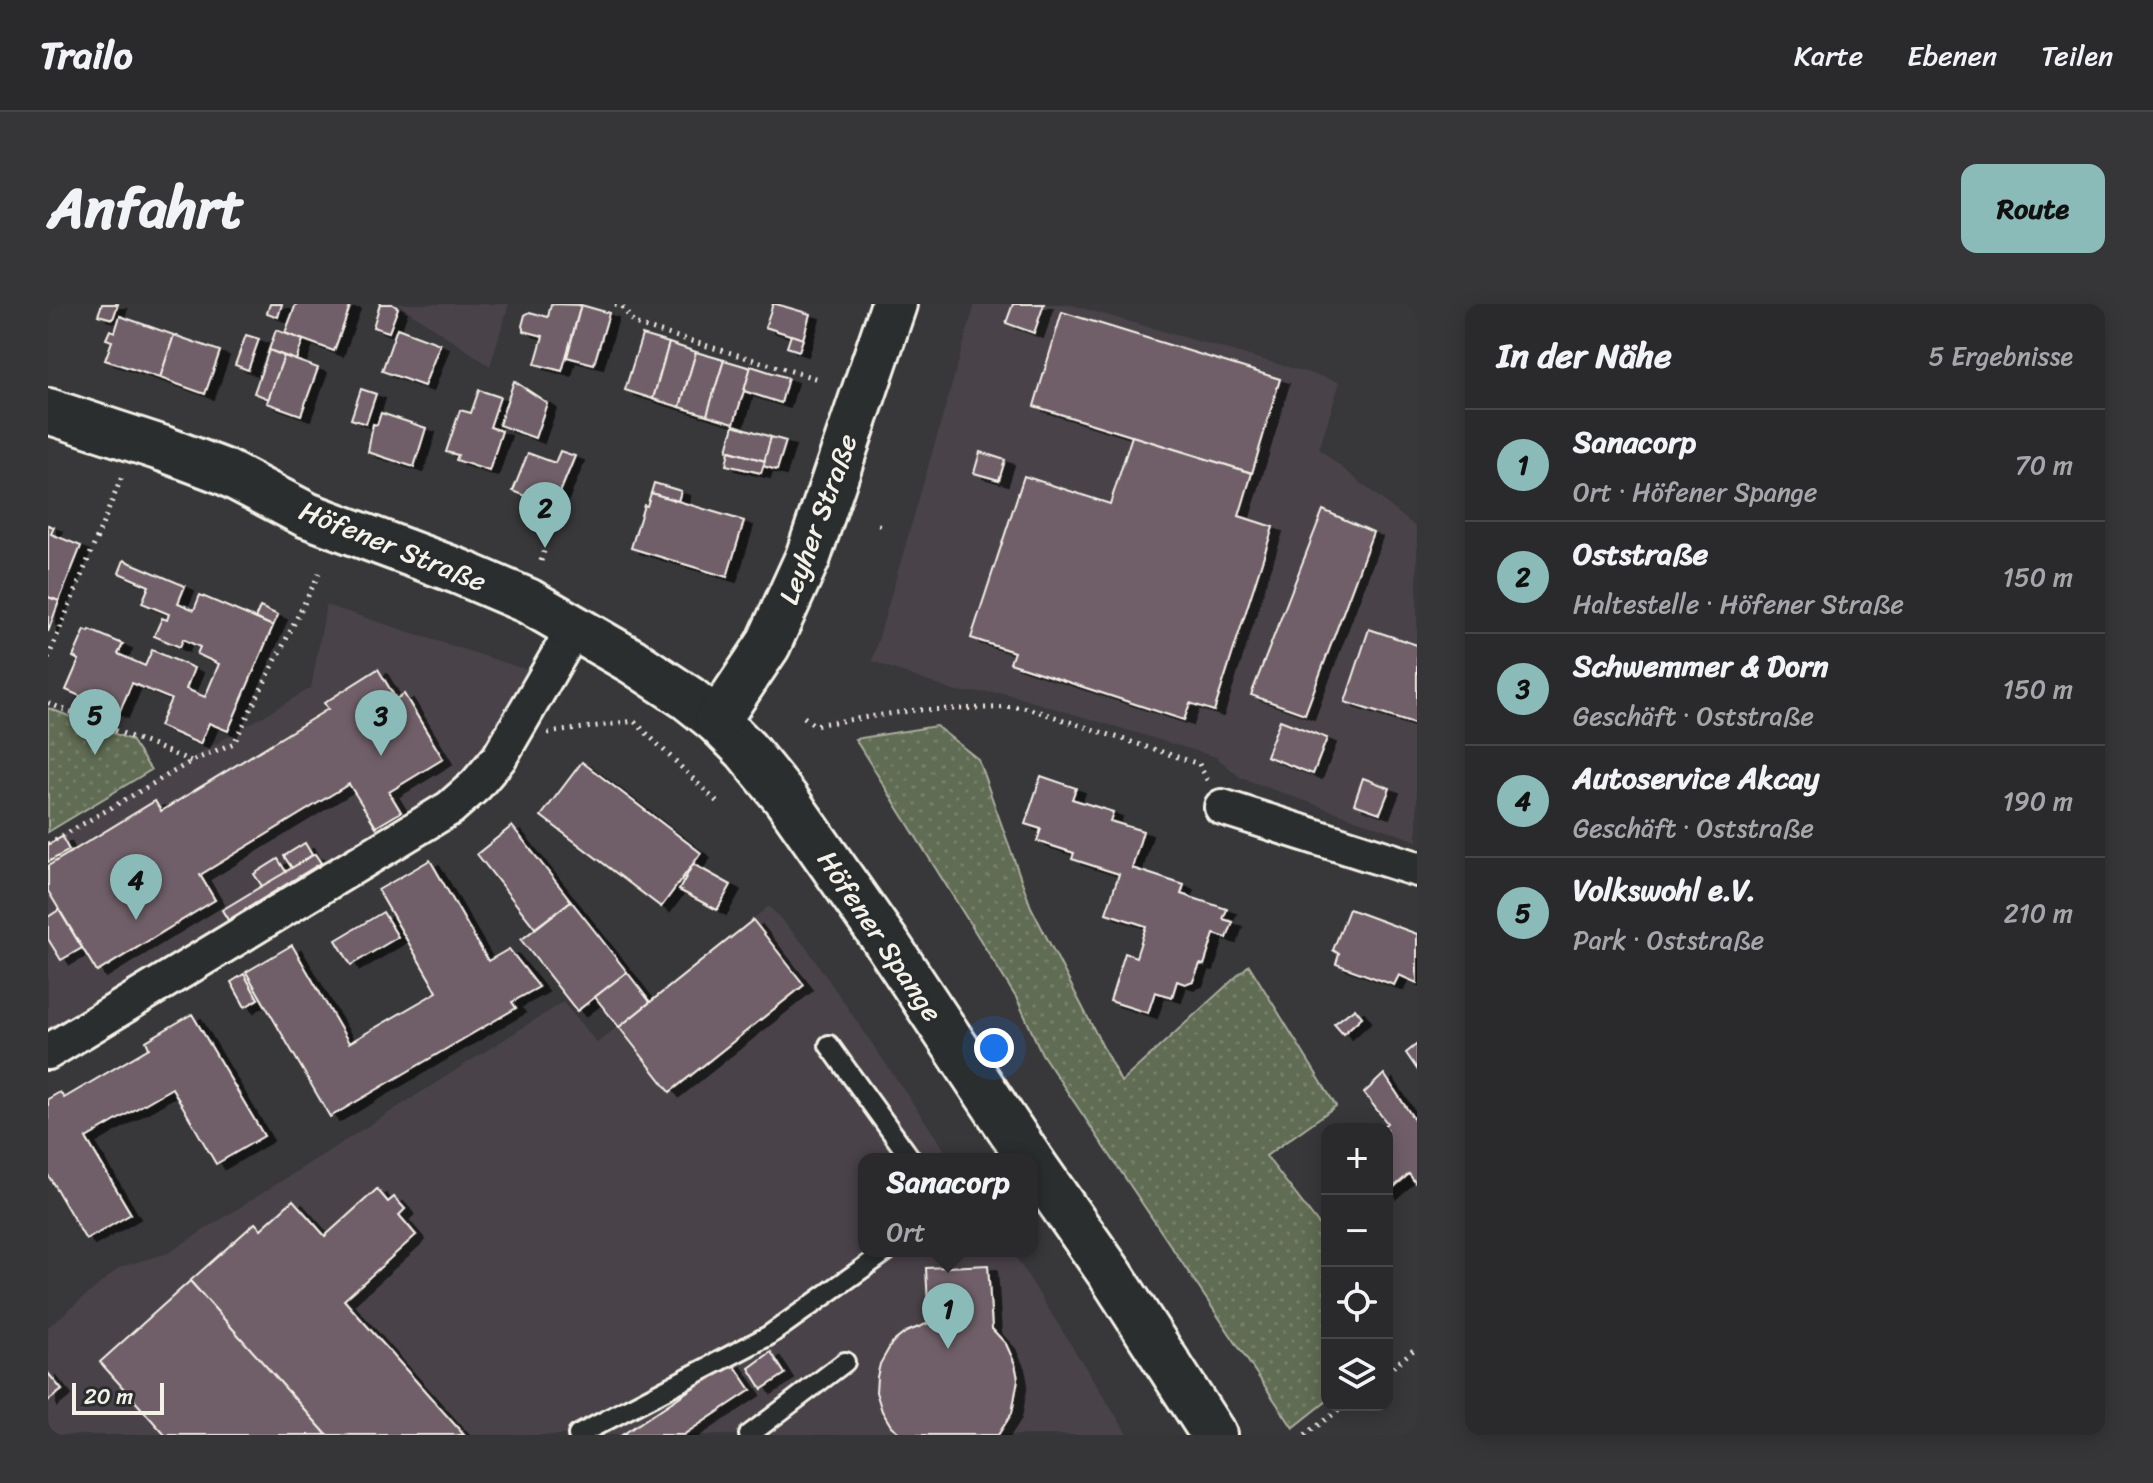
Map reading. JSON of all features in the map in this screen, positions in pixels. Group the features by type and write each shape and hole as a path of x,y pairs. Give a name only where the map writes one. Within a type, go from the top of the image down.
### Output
{"main road":[{"name":"Leyher Straße","path":"717,721 768,645 808,557 894,304"},
{"name":"Höfener Straße","path":"48,411 225,472 307,515 494,586 575,627 632,661 717,721"},
{"name":"Höfener Spange","path":"717,721 786,799 886,942 1026,1153"},
{"name":"Höfener Spange","path":"1038,1170 1111,1275 1214,1435"}],"street":[{"path":"48,1052 450,808 476,785 512,739 575,627"},
{"path":"1222,807 1417,869"}],"lane":[{"path":"829,1045 907,1153"},
{"path":"578,1435 768,1336 879,1257"},
{"path":"749,1435 845,1362"}],"path":[{"path":"615,304 622,306 634,324 818,379"},
{"path":"48,658 135,439"},
{"path":"541,561 545,548"},
{"path":"48,844 192,761 234,743 322,568"},
{"path":"48,703 192,761"},
{"path":"804,717 814,725 916,710 1024,707 1199,764 1222,807"},
{"path":"512,739 634,721 718,803"},
{"path":"1393,1367 1417,1347"},
{"path":"1305,1435 1338,1411"}],"shaded area":[{"path":"398,304 509,304 490,366"},
{"path":"975,304 1068,304 1340,382 1319,449 1417,528 1417,841 1241,778 1216,757 1004,693 956,692 872,661"},
{"path":"326,605 562,681 508,752 48,1031 48,842 311,688"},
{"path":"769,906 806,947 947,1153 858,1153 858,1257 1016,1257 1128,1435 48,1435 48,1327 120,1267 168,1253 563,1002 597,1043"}],"green space":[{"path":"48,708 131,740 151,770 48,832"},
{"path":"936,726 978,759 1031,907 1121,1082 1249,965 1336,1106 1266,1156 1321,1227 1321,1406 1293,1428 1042,1054 1017,999 855,739"}],"building":[{"path":"102,304 118,304 113,319 98,315"},
{"path":"270,304 282,304 278,317 267,313"},
{"path":"296,304 351,304 334,351 285,333"},
{"path":"380,304 392,304 398,308 389,332 373,327"},
{"path":"551,304 581,305 562,371 535,364 543,336 524,331 522,326 525,315 530,312 548,317"},
{"path":"773,304 810,314 803,339 765,327"},
{"path":"1013,304 1044,304 1034,333 1006,323"},
{"path":"581,305 609,313 594,364 567,357"},
{"path":"1062,312 1280,379 1252,473 1034,406"},
{"path":"120,316 174,335 160,378 105,360 112,341 106,339 110,330 115,332"},
{"path":"397,328 440,344 424,386 382,371"},
{"path":"276,330 303,340 296,360 269,350"},
{"path":"174,335 220,351 205,394 160,378"},
{"path":"246,335 259,339 248,370 235,365"},
{"path":"642,335 669,343 653,399 625,390"},
{"path":"791,335 803,339 799,351 787,347"},
{"path":"669,343 696,352 680,407 653,399"},
{"path":"269,350 284,356 269,399 254,393"},
{"path":"696,352 724,360 707,415 680,407"},
{"path":"284,356 318,368 301,415 267,403"},
{"path":"724,360 751,368 734,423 707,415"},
{"path":"751,366 788,378 781,403 744,391"},
{"path":"514,381 547,403 535,438 499,425"},
{"path":"361,389 376,394 366,424 351,419"},
{"path":"479,390 500,397 490,427 502,431 489,471 456,460 458,455 446,452 460,410 471,413"},
{"path":"381,413 426,428 414,467 368,452 373,424 377,425"},
{"path":"734,425 771,437 765,461 727,450"},
{"path":"1132,436 1252,473 1239,516 1273,527 1214,711 1190,703 1184,720 1010,663 1014,652 971,638 1024,476 1110,504"},
{"path":"771,437 786,441 777,470 763,466"},
{"path":"560,451 575,456 554,507 513,491 528,453 555,463"},
{"path":"729,451 765,461 761,473 726,465"},
{"path":"980,452 1005,460 999,480 974,473"},
{"path":"654,483 681,491 678,501 651,493"},
{"path":"651,493 744,521 727,577 631,548 644,505 647,506"},
{"path":"1323,510 1373,532 1305,714 1251,695"},
{"path":"48,525 54,527 51,534 81,546 59,601 48,597"},
{"path":"124,560 185,586 178,603 194,610 200,595 273,626 228,731 209,723 200,744 159,726 171,699 132,683 119,713 66,690 79,660 73,657 85,630 90,630 123,644 118,654 145,666 152,650 194,668 186,689 205,697 219,664 197,654 200,647 183,639 180,647 154,636 162,618 167,620 169,614 142,603 149,586 119,573"},
{"path":"48,597 59,601 48,632"},
{"path":"260,607 278,615 273,626 255,618"},
{"path":"1369,629 1417,645 1417,725 1345,702"},
{"path":"378,669 396,699 404,694 443,759 389,792 401,812 376,827 349,784 200,875 215,900 97,972 48,891 48,866 155,801 161,811 328,709 324,703"},
{"path":"1280,720 1327,738 1313,774 1266,756"},
{"path":"582,762 701,853 661,907 541,816"},
{"path":"1041,776 1076,788 1072,799 1113,812 1110,821 1143,831 1132,868 1184,885 1181,894 1227,909 1223,919 1233,922 1227,938 1214,934 1204,965 1200,964 1193,981 1185,984 1177,981 1172,997 1155,992 1148,1013 1110,1001 1125,953 1136,957 1146,926 1106,913 1119,874 1072,859 1074,853 1037,841 1041,829 1025,824"},
{"path":"1363,778 1390,788 1380,813 1354,804"},
{"path":"512,826 571,901 535,928 477,854"},
{"path":"62,837 69,850 48,862 48,845"},
{"path":"305,843 312,855 292,868 284,856"},
{"path":"315,854 321,863 228,920 222,910"},
{"path":"278,859 286,872 262,886 254,874"},
{"path":"430,860 488,961 509,949 539,987 512,1002 516,1008 330,1117 246,972 292,945 349,1043 437,992 378,890"},
{"path":"693,864 731,885 717,910 679,890"},
{"path":"571,901 627,972 577,1011 521,940"},
{"path":"1349,909 1417,934 1417,983 1399,975 1394,985 1336,964 1339,954 1333,950"},
{"path":"59,910 82,948 61,960 48,939 48,917"},
{"path":"383,912 398,937 351,965 336,940"},
{"path":"753,920 804,985 670,1092 619,1027"},
{"path":"627,972 650,1002 619,1027 595,997"},
{"path":"244,974 258,999 245,1007 231,982"},
{"path":"1355,1008 1362,1017 1343,1034 1334,1024"},
{"path":"192,1014 264,1136 216,1164 172,1088 86,1138 131,1214 86,1240 48,1175 48,1099 60,1092 64,1098 149,1048 146,1041"},
{"path":"1417,1044 1417,1069 1406,1053"},
{"path":"1384,1074 1417,1124 1417,1185 1409,1174 1393,1188 1393,1123 1387,1123 1364,1093"},
{"path":"377,1189 388,1202 394,1197 405,1209 399,1215 416,1235 344,1300 464,1435 327,1435 190,1281 255,1223 261,1229 293,1200 325,1236"},
{"path":"988,1265 992,1329 1006,1344 1018,1379 1012,1413 998,1435 902,1435 891,1426 882,1411 876,1392 877,1377 880,1364 892,1343 906,1332 929,1323 926,1268"},
{"path":"190,1281 327,1435 165,1435 100,1362"},
{"path":"771,1352 785,1374 762,1389 749,1368"},
{"path":"732,1362 751,1390 683,1435 622,1435"},
{"path":"48,1373 62,1390 48,1401"}],"place":[{"name":"Oststraße","path":"545,548"},
{"name":"Volkswohl e.V.","path":"95,755"},
{"name":"Schwemmer & Dorn","path":"381,756"},
{"name":"Autoservice Akcay","path":"136,920"},
{"name":"Sanacorp","path":"948,1349"}]}
